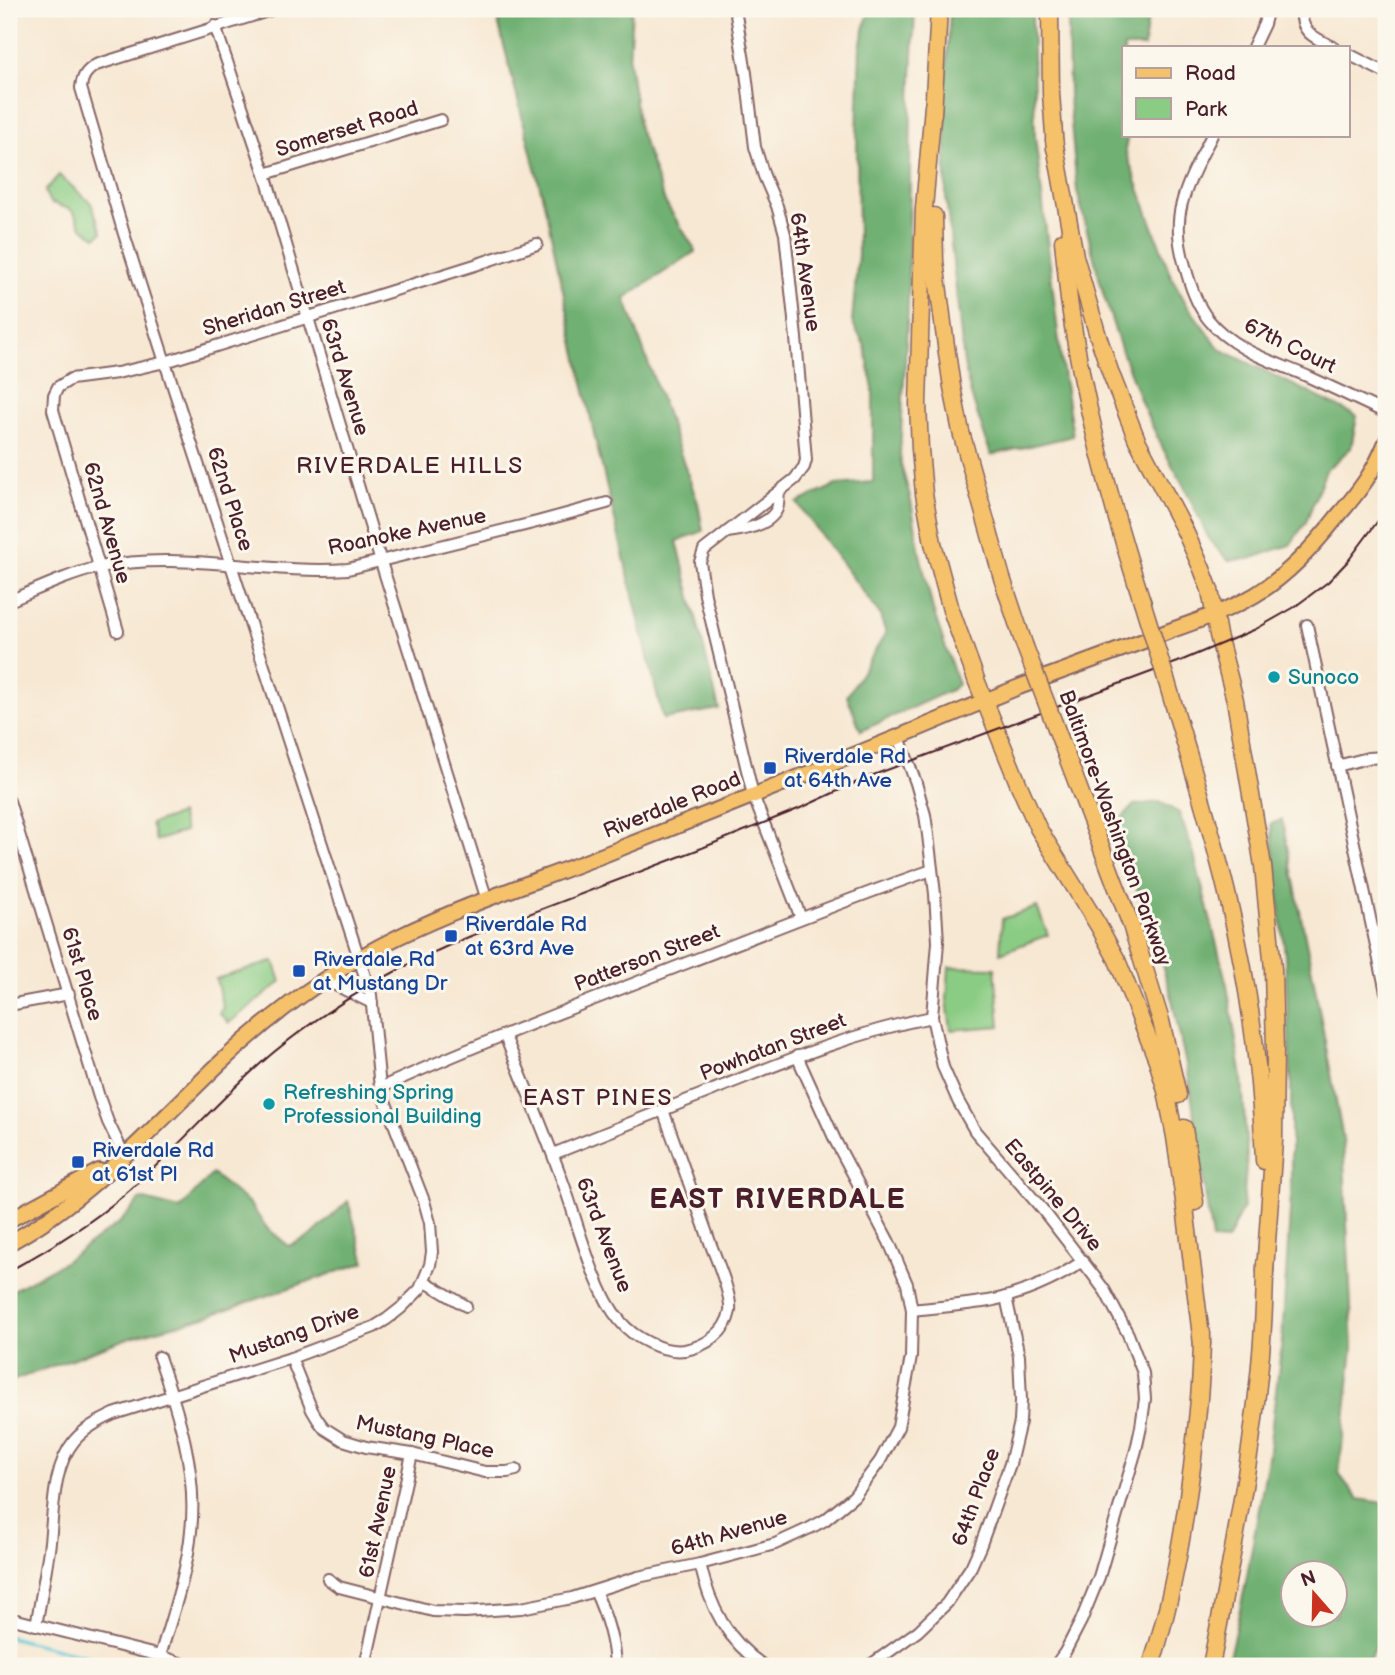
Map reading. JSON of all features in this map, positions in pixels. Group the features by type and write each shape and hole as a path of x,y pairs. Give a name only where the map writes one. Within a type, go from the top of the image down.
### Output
{"highway":[{"name":"Baltimore-Washington Parkway","path":"939,9 933,106 934,239 952,387 961,432 1024,644 1131,925 1163,1032 1184,1127 1194,1191 1201,1279 1199,1406 1178,1561 1151,1666"},
{"path":"1050,9 1054,140 1069,298 1079,359 1106,481 1217,853 1229,904 1249,1010 1262,1113 1266,1200 1265,1271"},
{"path":"933,106 923,220 919,369 920,449 924,494 933,543 951,610 1009,764 1038,828 1117,960 1157,1060 1175,1137 1202,1344"},
{"path":"1054,140 1075,256 1111,374 1149,466 1184,529 1210,590 1218,635 1235,700 1263,866 1271,947 1275,1050 1274,1141 1261,1344 1251,1441 1211,1666"}],"main road":[{"name":"Riverdale Road","path":"9,1243 72,1201 125,1157 238,1047 278,1013 358,958 401,936 487,900 984,701 1216,614 1255,595 1301,559 1363,486 1386,443"},
{"name":"Riverdale Road","path":"9,1220 125,1157"}],"street":[{"path":"215,26 274,9"},
{"name":"64th Avenue","path":"735,9 755,147 785,234 806,460 795,479 779,492 776,509 765,521 742,531 727,532 704,550 700,562 705,595 753,795"},
{"path":"1253,46 1268,9"},
{"path":"1302,9 1304,27 1310,34 1332,46"},
{"name":"62nd Place","path":"215,26 89,69 82,83 83,99 164,362 358,958"},
{"name":"63rd Avenue","path":"215,26 265,174 381,562 487,900"},
{"path":"1350,55 1386,73"},
{"name":"Somerset Road","path":"265,174 441,120"},
{"name":"67th Court","path":"1212,136 1186,190 1179,219 1184,263 1193,294 1201,309 1232,341 1386,414"},
{"name":"Sheridan Street","path":"58,425 54,395 58,387 71,379 117,373 164,362 537,244"},
{"name":"62nd Avenue","path":"58,425 118,631"},
{"name":"Roanoke Avenue","path":"9,601 100,567 161,561 281,570 348,569 607,503"},
{"path":"1307,625 1386,992"},
{"name":"Eastpine Drive","path":"899,737 925,815 938,942 932,1017 943,1067 975,1131 1042,1209 1111,1302 1143,1373 1144,1412 1136,1450 1099,1577 1081,1621 1055,1666"},
{"path":"1337,766 1368,758 1386,757"},
{"path":"753,795 801,918"},
{"name":"61st Place","path":"9,801 99,1097 125,1157"},
{"name":"Patterson Street","path":"380,1088 443,1060 801,918 932,870"},
{"path":"1373,934 1386,930"},
{"name":"Mustang Drive","path":"36,1625 49,1549 57,1478 74,1441 93,1424 114,1414 291,1358 374,1327 413,1297 424,1281 432,1252 430,1223 380,1088 371,995 358,958"},
{"path":"325,980 372,1003"},
{"path":"9,1005 69,994"},
{"name":"Powhatan Street","path":"553,1154 797,1056 859,1035 932,1017"},
{"name":"63rd Avenue","path":"505,1035 553,1154 604,1294 620,1321 630,1331 654,1345 669,1350 681,1350 695,1348 719,1333 729,1314 729,1301 663,1110"},
{"name":"64th Avenue","path":"381,1598 433,1611 465,1612 521,1608 572,1598 662,1571 775,1544 825,1520 854,1496 880,1461 898,1427 911,1357 912,1310 907,1284 889,1241 836,1142 797,1056"},
{"path":"912,1310 1006,1297 1054,1277 1083,1261"},
{"path":"424,1281 466,1306"},
{"name":"64th Place","path":"869,1666 918,1631 947,1603 971,1567 980,1547 1010,1464 1020,1422 1019,1356 1006,1297"},
{"path":"159,1357 182,1427 189,1469 192,1529 185,1566 160,1656"},
{"name":"Mustang Place","path":"291,1358 312,1410 324,1429 343,1440 485,1472 516,1470"},
{"name":"61st Avenue","path":"365,1666 412,1454"},
{"path":"700,1564 720,1620 739,1647 764,1666"},
{"name":"61st Avenue","path":"328,1579 339,1587 381,1598"},
{"path":"595,1591 612,1637 615,1666"},
{"path":"9,1618 160,1656 189,1666"}],"green space":[{"path":"632,9 629,61 639,129 665,202 696,251 625,298 698,503 703,531 677,541 719,709 663,719 595,438 545,207 495,10"},
{"path":"869,9 915,9 908,309 900,453 933,610 958,684 953,689 861,731 847,696 886,633 879,613 797,503 836,485 873,482 873,389 865,346 852,322 858,254 857,134 860,47"},
{"path":"950,9 1032,9 1035,136 1061,359 1073,436 991,455 971,395 964,364 946,197 945,95"},
{"path":"1068,9 1149,9 1144,46 1122,46 1122,136 1128,136 1125,150 1171,276 1187,305 1220,349 1357,416 1351,448 1326,470 1306,522 1290,545 1249,559 1228,560 1210,541 1162,447 1142,404 1103,293 1077,191 1069,100"},
{"path":"59,175 91,203 102,232 96,237 82,227 75,213 49,201 45,191"},
{"path":"1160,802 1179,813 1193,851 1227,985 1242,1078 1247,1154 1243,1207 1227,1241 1212,1240 1189,1079 1170,990 1116,824 1134,805"},
{"path":"180,814 185,831 156,841 151,824"},
{"path":"1282,820 1343,1139 1353,1349 1339,1474 1358,1499 1386,1503 1386,1634 1376,1643 1367,1666 1227,1666 1245,1587 1268,1458 1282,1340 1291,1195 1291,1080 1285,956 1271,824"},
{"path":"1037,907 1048,935 1000,953 1002,919"},
{"path":"274,961 281,982 229,1023 219,1013 223,1008 216,979"},
{"path":"949,967 995,968 1000,1026 951,1030 947,1000"},
{"path":"212,1174 249,1203 267,1228 289,1246 311,1236 348,1201 365,1262 202,1318 131,1337 9,1382 9,1292 61,1264 120,1222 141,1199 180,1209"}],"waterway":[{"path":"9,1637 125,1666"}],"tram line":[{"path":"9,1271 68,1236 111,1206 274,1052 320,1017 368,986 471,936 697,850 868,777 1178,662 1256,629 1293,608 1328,582 1348,561 1386,510"}],"place":[{"name":"Sunoco","path":"1274,677"},
{"name":"Riverdale Rd at 64th Ave","path":"770,768"},
{"name":"Riverdale Rd at 63rd Ave","path":"451,936"},
{"name":"Riverdale Rd at Mustang Dr","path":"299,971"},
{"name":"Refreshing Spring Professional Building","path":"269,1104"},
{"name":"Riverdale Rd at 61st Pl","path":"78,1162"}],"district":[{"name":"RIVERDALE HILLS","path":"410,466"},
{"name":"EAST PINES","path":"598,1098"},
{"name":"EAST RIVERDALE","path":"778,1199"}]}
